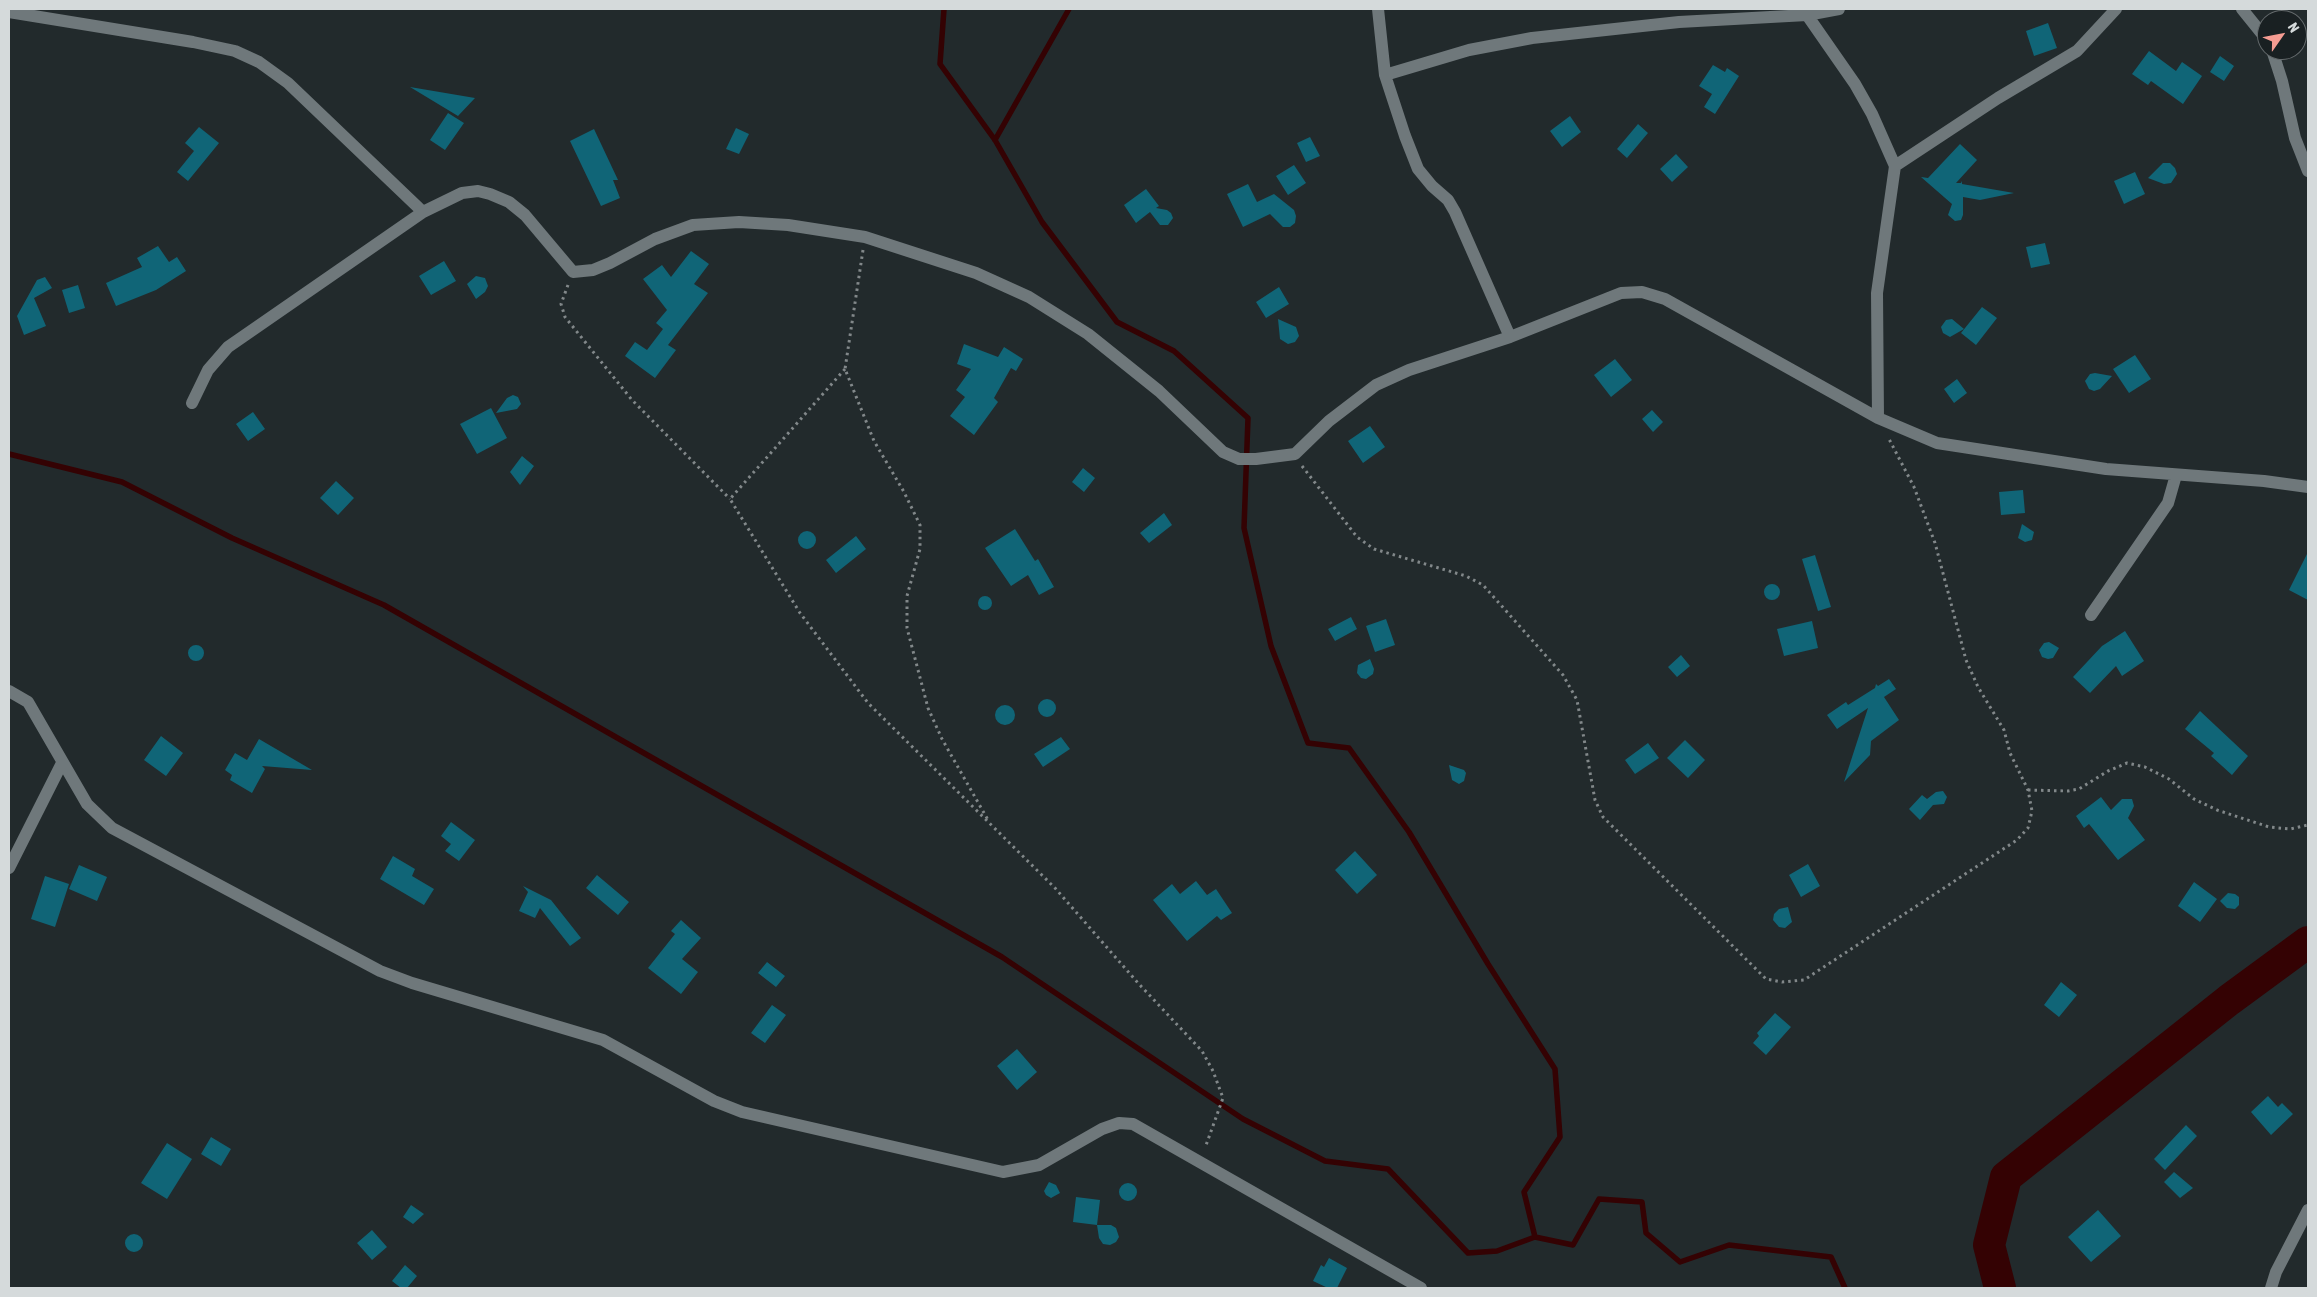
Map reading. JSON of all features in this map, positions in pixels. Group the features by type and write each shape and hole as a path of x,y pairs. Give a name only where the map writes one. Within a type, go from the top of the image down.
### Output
{"street":[{"path":"1378,9 1385,75 1418,169 1432,186 1448,200 1510,337"},
{"path":"1679,22 1684,9"},
{"path":"1385,75 1469,50 1532,38 1679,22 1807,15 1839,9"},
{"path":"1895,166 1998,98 2077,51 2116,9"},
{"path":"2242,9 2257,28"},
{"path":"9,12 193,42 235,51 259,62 288,83 423,212"},
{"path":"1807,15 1859,91 1872,114 1895,166 1877,293 1878,418"},
{"path":"2275,60 2295,138 2308,171"},
{"path":"192,403 208,370 228,347 423,212 462,193 478,191 509,202 525,215 573,272 593,270 655,239 693,225 739,222 788,225 865,237 976,273 1029,297 1088,334 1159,392 1223,452 1238,459 1256,459 1294,454 1329,421 1376,385 1409,370 1510,337 1621,293 1642,292 1665,299 1878,418 1937,444 2106,469 2308,487"},
{"path":"2091,616 2168,503 2176,475"},
{"path":"9,691 28,702 46,730 62,763 87,804 112,828 380,971 412,983 603,1040 714,1101 742,1112 1003,1172 1039,1165 1102,1130 1119,1123 1132,1124 1421,1288"},
{"path":"9,868 62,763"},
{"path":"2271,1288 2276,1272 2308,1210"}],"path":[{"path":"865,237 845,369 874,441 904,492 920,524 920,549 907,596 907,628 932,715 942,739 990,825"},
{"path":"573,272 561,304 565,317 632,400 730,498 800,613 868,703 1055,888 1138,984 1202,1051 1213,1071 1223,1098 1199,1162"},
{"path":"730,498 845,369"},
{"path":"1294,454 1357,537 1374,549 1466,576 1483,584 1563,675 1577,700 1594,800 1603,817 1766,979 1782,982 1804,980 2017,840 2028,828 2032,811 2028,790 2010,752 2004,730 1978,687 1966,660 1935,543 1914,487 1878,418"},
{"path":"2028,790 2068,791 2079,789 2108,771 2127,763 2145,767 2169,779 2194,799 2217,810 2268,827 2290,829 2308,825"}],"building":[{"path":"2048,23 2057,48 2034,56 2026,31"},
{"path":"2149,51 2176,71 2182,62 2202,76 2183,104 2151,81 2148,85 2132,74"},
{"path":"2220,56 2234,66 2224,81 2210,72"},
{"path":"1713,65 1725,72 1727,68 1739,76 1715,114 1704,107 1712,94 1699,86"},
{"path":"410,87 475,98 458,116"},
{"path":"448,113 464,123 445,150 430,140"},
{"path":"1570,116 1581,132 1562,147 1550,131"},
{"path":"1638,124 1648,133 1627,158 1617,149"},
{"path":"199,127 219,143 188,181 177,172 194,151 185,143"},
{"path":"736,128 749,134 739,154 726,149"},
{"path":"594,129 618,180 613,180 620,198 601,206 570,141"},
{"path":"1310,137 1320,156 1306,162 1297,143"},
{"path":"1960,144 1977,160 1956,183 1961,183 1962,181 1962,184 2014,193 1980,200 1963,197 1963,215 1961,220 1955,221 1948,215 1952,204 1921,177 1928,178"},
{"path":"1676,154 1688,167 1672,182 1660,169"},
{"path":"2163,163 2170,163 2175,168 2177,174 2171,183 2164,184 2148,178"},
{"path":"1294,165 1306,183 1288,195 1276,176"},
{"path":"2135,172 2145,194 2124,204 2114,181"},
{"path":"1248,184 1257,202 1274,194 1294,210 1296,216 1295,223 1290,227 1283,227 1270,214 1243,227 1227,194"},
{"path":"1146,189 1159,206 1156,208 1167,210 1171,213 1173,218 1168,225 1160,225 1150,212 1136,223 1124,205"},
{"path":"2045,243 2050,264 2031,268 2026,247"},
{"path":"158,246 169,262 177,257 186,271 156,290 116,306 106,283 142,267 137,258"},
{"path":"691,251 709,264 694,284 708,293 668,345 676,350 655,378 625,356 635,342 647,350 663,329 656,323 667,310 643,279 662,265 671,277"},
{"path":"444,261 456,281 431,295 419,276"},
{"path":"476,276 485,278 488,286 485,292 476,299 467,284"},
{"path":"45,277 52,288 34,298 46,326 24,335 17,316 37,280"},
{"path":"78,285 85,308 69,313 62,290"},
{"path":"1279,287 1289,304 1266,318 1256,302"},
{"path":"1982,307 1997,318 1976,345 1961,333"},
{"path":"1278,319 1296,327 1299,336 1295,342 1288,344 1280,339"},
{"path":"1952,319 1964,329 1950,337 1943,333 1941,327 1946,320"},
{"path":"964,344 998,357 1004,347 1023,359 1016,371 1011,368 994,398 998,402 974,435 950,416 965,397 956,390 971,369 957,364"},
{"path":"2135,355 2151,379 2129,393 2113,369"},
{"path":"1615,359 1632,380 1611,397 1594,375"},
{"path":"2090,374 2112,376 2100,389 2094,391 2089,389 2085,381"},
{"path":"1957,379 1967,393 1954,403 1944,389"},
{"path":"513,395 518,397 521,404 517,409 496,413 507,398"},
{"path":"491,408 507,438 477,454 460,424"},
{"path":"1652,410 1663,422 1653,432 1642,419"},
{"path":"253,412 265,429 248,441 236,424"},
{"path":"1370,426 1385,447 1363,463 1348,441"},
{"path":"522,456 534,466 520,485 510,472"},
{"path":"1083,468 1095,478 1084,492 1072,482"},
{"path":"336,481 354,498 338,515 320,498"},
{"path":"2023,490 2025,513 2001,515 1999,492"},
{"path":"1164,513 1172,525 1149,543 1140,533"},
{"path":"2022,524 2034,532 2032,540 2025,542 2018,538"},
{"path":"1015,529 1035,561 1038,559 1054,587 1039,595 1028,575 1011,586 985,548"},
{"path":"807,531 813,534 816,540 813,546 807,549 801,546 798,540 801,534"},
{"path":"856,536 866,549 836,573 826,560"},
{"path":"2308,552 2308,600 2289,590"},
{"path":"1815,555 1831,607 1818,611 1802,559"},
{"path":"1769,584 1775,584 1780,589 1778,598 1769,600 1764,595 1764,589"},
{"path":"982,596 988,596 992,603 988,610 982,610 978,606 978,600"},
{"path":"1351,617 1357,629 1335,641 1328,629"},
{"path":"1386,619 1395,645 1375,652 1366,626"},
{"path":"1812,621 1818,648 1784,656 1777,629"},
{"path":"2125,631 2144,661 2122,676 2116,666 2090,693 2073,677 2102,646"},
{"path":"2049,642 2059,648 2053,658 2048,659 2042,657 2039,650 2044,643"},
{"path":"196,645 202,647 204,653 202,659 196,661 190,659 188,653 190,647"},
{"path":"1681,655 1690,666 1677,677 1668,667"},
{"path":"1370,659 1374,669 1373,674 1366,679 1361,678 1357,673 1358,665"},
{"path":"1889,679 1896,689 1884,697 1899,720 1871,741 1870,755 1844,782 1868,708 1837,729 1827,715 1846,702 1848,705 1875,688 1876,684 1878,686"},
{"path":"1047,699 1053,702 1056,708 1053,714 1047,717 1041,714 1038,708 1041,702"},
{"path":"1005,705 1012,708 1015,715 1012,722 1005,725 998,722 995,715 998,708"},
{"path":"2200,711 2248,756 2232,775 2211,756 2214,753 2185,729"},
{"path":"161,736 183,753 166,776 144,760"},
{"path":"1061,737 1070,749 1043,767 1034,754"},
{"path":"259,739 312,770 262,766 265,769 252,793 230,780 232,775 225,770 235,753 247,760"},
{"path":"1685,740 1705,760 1688,778 1667,758"},
{"path":"1648,743 1659,758 1635,774 1625,760"},
{"path":"1449,765 1464,770 1466,773 1464,781 1459,784 1452,780"},
{"path":"1943,791 1947,797 1944,804 1933,805 1920,820 1909,809 1922,795 1927,799 1936,792"},
{"path":"2101,797 2111,810 2122,799 2132,799 2134,806 2128,818 2145,840 2118,860 2089,824 2084,828 2076,816"},
{"path":"451,822 475,840 459,861 445,851 451,844 441,836"},
{"path":"1355,851 1377,875 1357,894 1335,870"},
{"path":"393,856 415,869 412,876 434,889 424,905 380,879"},
{"path":"1808,864 1820,886 1801,897 1789,875"},
{"path":"79,865 107,877 97,901 69,889"},
{"path":"597,875 629,902 618,915 586,888"},
{"path":"45,876 69,884 55,927 31,919"},
{"path":"1196,881 1207,895 1216,889 1232,913 1221,920 1217,916 1187,941 1153,900 1172,884 1180,894"},
{"path":"2194,882 2217,899 2200,922 2178,906"},
{"path":"523,886 551,900 581,938 570,946 540,908 535,918 519,911 528,892"},
{"path":"2228,893 2239,897 2239,905 2235,909 2227,908 2220,901"},
{"path":"1788,907 1792,922 1785,928 1779,927 1773,920 1774,914 1779,909"},
{"path":"681,920 701,938 682,959 698,972 681,994 648,968 675,934 671,931"},
{"path":"767,962 785,976 776,987 758,973"},
{"path":"2061,982 2077,995 2059,1017 2044,1005"},
{"path":"772,1005 786,1015 765,1043 751,1033"},
{"path":"1775,1013 1791,1027 1766,1055 1753,1043 1759,1036 1757,1033"},
{"path":"1017,1049 1037,1072 1017,1090 997,1066"},
{"path":"2268,1096 2278,1107 2282,1103 2293,1114 2271,1135 2251,1112"},
{"path":"2186,1125 2197,1136 2165,1170 2154,1159"},
{"path":"211,1137 231,1149 221,1166 201,1154"},
{"path":"167,1143 192,1159 167,1199 141,1183"},
{"path":"2174,1172 2193,1188 2180,1198 2164,1182"},
{"path":"1049,1182 1056,1185 1060,1193 1051,1198 1044,1191"},
{"path":"1128,1183 1134,1186 1137,1192 1134,1198 1128,1201 1122,1198 1119,1192 1122,1186"},
{"path":"1076,1197 1100,1200 1097,1225 1073,1222"},
{"path":"411,1205 424,1214 413,1224 403,1217"},
{"path":"2098,1210 2121,1236 2091,1262 2068,1237"},
{"path":"1097,1225 1111,1225 1116,1228 1119,1237 1116,1242 1110,1245 1103,1244 1099,1238"},
{"path":"372,1230 387,1247 372,1260 357,1243"},
{"path":"130,1234 138,1234 143,1239 141,1250 130,1252 125,1247 125,1239"},
{"path":"1329,1258 1347,1268 1337,1288 1328,1288 1313,1281 1321,1265 1324,1267"},
{"path":"405,1265 417,1276 407,1288 401,1288 392,1281"}],"waterway":[{"path":"944,9 940,64 995,140 1042,222 1117,322 1174,351 1248,418 1244,528 1271,646 1308,743 1349,748 1409,832 1488,964 1555,1069 1560,1137 1524,1192 1535,1237 1573,1245 1599,1199 1642,1202 1646,1233 1680,1262 1729,1245 1831,1257 1845,1288"},
{"path":"995,140 1069,9"},
{"path":"9,454 122,482 232,538 384,605 1002,957 1243,1119 1325,1161 1388,1169 1468,1253 1497,1251 1535,1237"},
{"path":"2000,1288 1989,1245 2006,1177 2229,1000 2308,942"}]}
